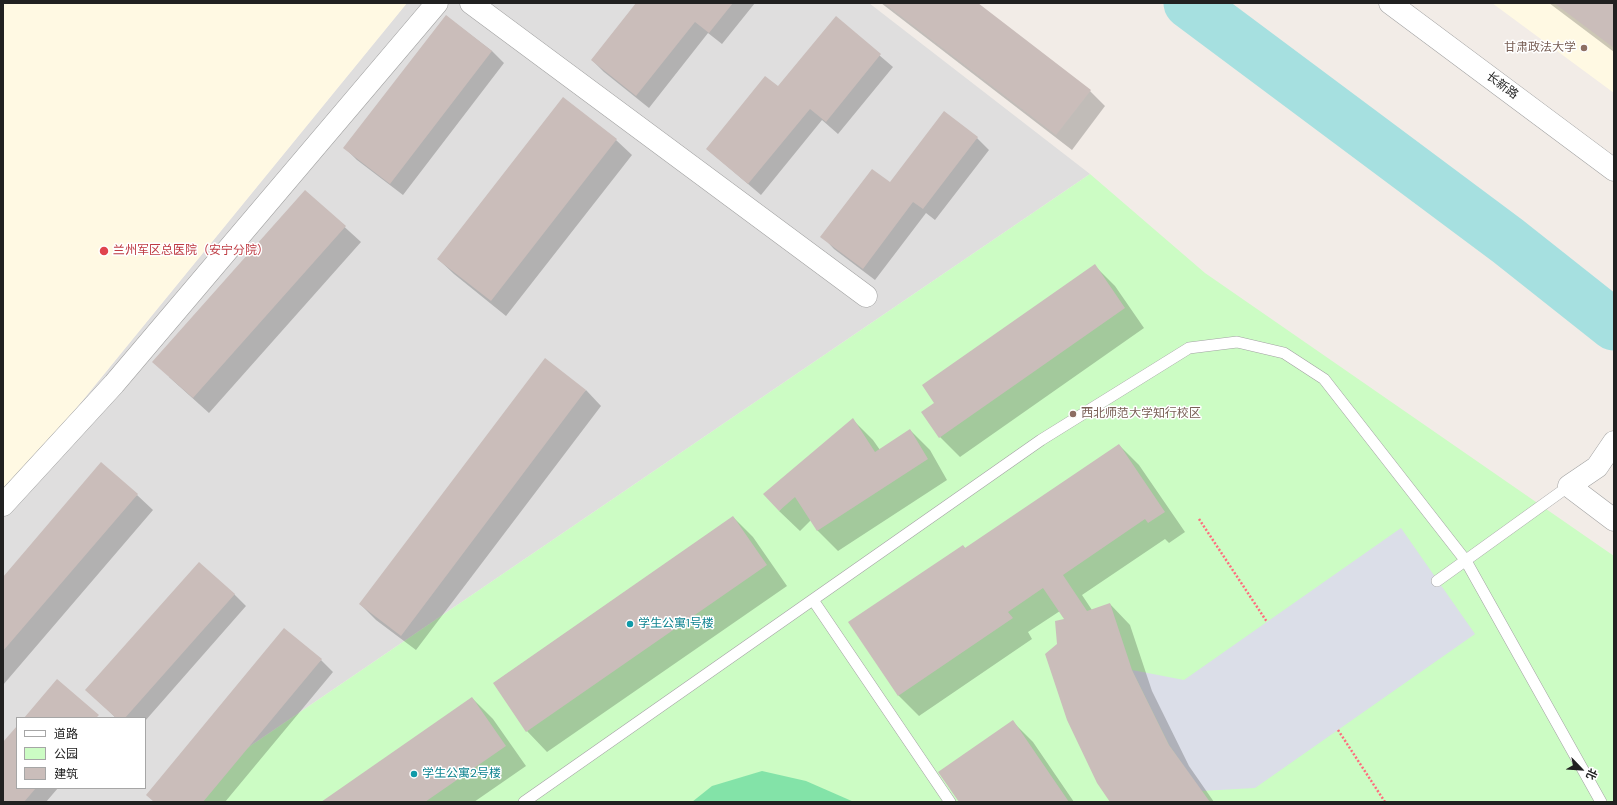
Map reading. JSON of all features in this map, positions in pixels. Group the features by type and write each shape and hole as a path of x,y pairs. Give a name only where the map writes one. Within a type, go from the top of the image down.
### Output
{"street":[{"path":"3,505 114,384 438,3"},
{"path":"471,3 866,296"},
{"name":"长新路","path":"1390,3 1614,170"},
{"path":"1614,442 1597,467 1569,486 1614,520"}],"lane":[{"path":"524,802 1041,440 1189,348 1237,342 1284,353 1324,379 1466,561 1601,802"},
{"path":"1438,581 1569,486"},
{"path":"813,600 950,802"}],"path":[{"path":"1199,519 1267,622"},
{"path":"1338,730 1385,802"}],"shaded area":[{"name":"兰州军区总医院（安宁分院）","path":"3,3 407,3 3,498"},
{"path":"407,3 869,3 1090,174 168,802 3,802 3,498"},
{"name":"甘肃政法大学","path":"1492,3 1614,3 1614,93"},
{"path":"1401,528 1475,634 1255,788 1201,791 1169,745 1132,670 1184,680"}],"green space":[{"name":"西北师范大学知行校区","path":"1090,174 1205,273 1614,556 1614,802 168,802"},
{"path":"762,771 806,781 854,802 692,802 712,786"}],"building":[{"path":"636,3 733,3 709,33 695,22 636,96 591,60"},
{"path":"884,3 978,3 1091,90 1056,135"},
{"path":"1554,3 1614,3 1614,48"},
{"path":"446,15 492,51 390,184 343,148"},
{"path":"836,16 881,54 826,122 810,109 748,184 706,149 765,76 778,86"},
{"path":"563,97 617,139 491,301 437,259"},
{"path":"944,111 978,137 923,209 913,202 863,269 820,237 872,169 890,182"},
{"path":"305,190 346,226 193,398 152,362"},
{"path":"1095,264 1125,308 939,438 921,412 934,403 922,385"},
{"path":"545,358 586,390 401,636 359,604"},
{"path":"853,418 875,452 910,429 928,459 817,531 795,497 779,511 763,494"},
{"path":"1119,444 1165,512 1148,523 1145,519 1063,575 1087,611 1110,603 1132,670 1169,745 1210,802 1110,802 1097,783 1067,720 1045,654 1057,644 1055,621 1064,619 1043,588 1008,612 1013,618 898,696 848,622 963,545 965,548"},
{"path":"101,462 138,494 3,651 3,577"},
{"name":"学生公寓1号楼","path":"733,516 767,565 526,732 493,683"},
{"path":"199,562 235,594 126,717 115,717 85,690"},
{"path":"284,628 322,659 203,802 154,802 146,795"},
{"path":"57,679 99,715 97,717 25,717"},
{"name":"学生公寓2号楼","path":"472,697 506,746 425,802 321,802"},
{"path":"1013,720 1069,802 959,802 938,772"},
{"path":"16,727 16,789 35,789 24,802 3,802 3,742"}],"waterway":[{"path":"1189,3 1508,241 1614,325"}],"place":[{"name":"甘肃政法大学","path":"1584,48"},
{"name":"兰州军区总医院（安宁分院）","path":"104,251"},
{"name":"西北师范大学知行校区","path":"1073,414"},
{"name":"学生公寓1号楼","path":"630,624"},
{"name":"学生公寓2号楼","path":"414,774"}]}
